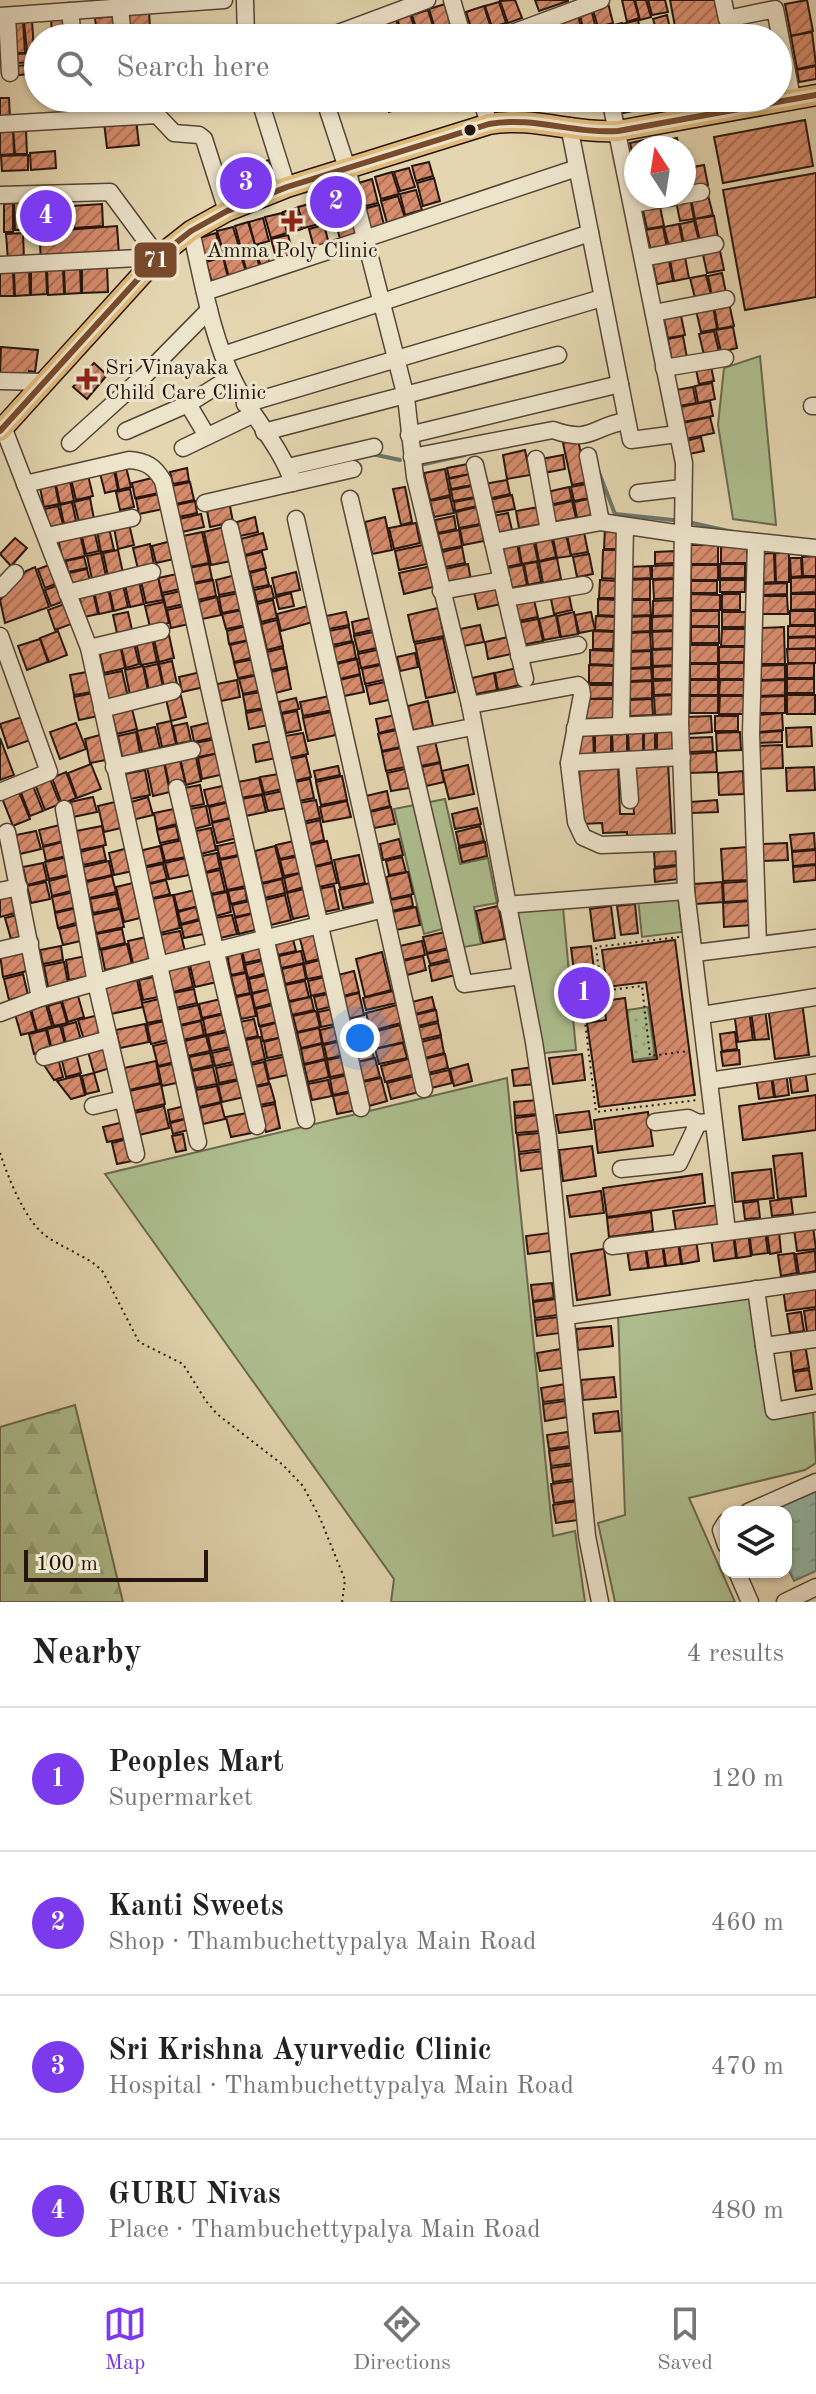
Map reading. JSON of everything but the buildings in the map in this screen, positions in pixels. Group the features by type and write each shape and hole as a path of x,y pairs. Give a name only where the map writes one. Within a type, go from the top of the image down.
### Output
{"main road":[{"path":"792,98 816,95"},
{"path":"2,429 158,257 191,231 227,211 347,168 475,112"},
{"path":"497,112 522,120 618,131 718,112"}],"street":[{"path":"10,73 4,16 149,3 224,0"},
{"path":"245,0 246,24"},
{"path":"363,24 427,0"},
{"path":"452,0 459,24"},
{"path":"537,24 601,0"},
{"path":"723,0 727,19 775,9 778,24"},
{"path":"120,7 122,24"},
{"path":"70,11 71,24"},
{"path":"263,112 287,187"},
{"path":"332,112 398,358 406,397 412,457 470,705 521,976 547,1123 587,1536 600,1602"},
{"path":"613,112 624,160"},
{"path":"0,124 157,115 174,133 199,135 204,139 227,211"},
{"path":"569,126 631,440 677,434"},
{"path":"205,292 577,168"},
{"path":"0,195 110,192 158,257"},
{"path":"696,193 701,192"},
{"path":"634,208 684,463 680,723 676,757 679,843 709,1081 706,1122 727,1231"},
{"path":"191,231 209,310 231,377 290,475"},
{"path":"223,355 590,233"},
{"path":"643,258 715,244"},
{"path":"0,265 158,257"},
{"path":"183,448 248,409 398,358 602,298"},
{"path":"654,313 726,299"},
{"path":"70,443 145,375 209,310"},
{"path":"264,432 558,355"},
{"path":"664,368 725,358"},
{"path":"126,431 188,404 231,377"},
{"path":"0,381 43,382"},
{"path":"409,435 620,384"},
{"path":"188,404 207,436"},
{"path":"412,457 553,430 587,436 627,421"},
{"path":"2,429 89,648 198,1142"},
{"path":"205,503 374,447"},
{"path":"588,456 601,522"},
{"path":"536,459 549,531"},
{"path":"25,484 129,460 153,467 163,481 306,1120"},
{"path":"475,465 525,679"},
{"path":"290,475 353,469"},
{"path":"638,493 682,488"},
{"path":"350,499 464,984 521,976"},
{"path":"47,536 132,518"},
{"path":"296,519 424,1089"},
{"path":"493,542 601,522 816,548"},
{"path":"621,726 625,526"},
{"path":"230,528 361,1108"},
{"path":"756,542 751,734 758,945"},
{"path":"67,593 152,572"},
{"path":"0,589 15,573"},
{"path":"441,591 502,580"},
{"path":"506,598 584,585"},
{"path":"89,648 161,631"},
{"path":"0,636 49,772 0,792"},
{"path":"519,656 578,645"},
{"path":"470,705 578,685 582,695 569,763 576,822 583,837 601,845 679,843"},
{"path":"102,709 173,691"},
{"path":"575,728 680,723"},
{"path":"407,740 472,727"},
{"path":"114,767 192,750"},
{"path":"569,763 676,757"},
{"path":"627,760 630,800"},
{"path":"177,788 257,1126"},
{"path":"64,809 96,983 136,1154"},
{"path":"7,832 40,998"},
{"path":"0,891 19,887"},
{"path":"506,905 686,891"},
{"path":"0,1013 40,998 158,965 384,909"},
{"path":"695,953 816,938"},
{"path":"0,950 30,943"},
{"path":"702,1015 816,997"},
{"path":"44,1057 109,1039"},
{"path":"709,1081 816,1065"},
{"path":"93,1106 123,1099"},
{"path":"655,1122 688,1118 706,1122"},
{"path":"621,1169 679,1163 706,1122"},
{"path":"612,1246 816,1221"},
{"path":"566,1316 816,1281"},
{"path":"756,1289 774,1411 816,1403"},
{"path":"764,1346 816,1339"},
{"path":"762,1506 816,1482"},
{"path":"740,1578 750,1602"},
{"path":"785,1602 816,1587"}],"path":[{"path":"680,937 596,947 605,1020 585,1022 596,1112 699,1100"},
{"path":"601,991 642,986 650,1056 694,1051"},
{"path":"0,1153 32,1222 43,1234 79,1253 103,1272 139,1342 183,1364 217,1414 283,1465 303,1486 320,1518 345,1580 342,1602"}],"green space":[{"path":"760,356 776,525 733,519 718,425 724,368"},
{"path":"445,799 460,864 488,858 497,903 474,907 481,944 452,949 446,928 424,934 394,809"},
{"path":"678,894 682,932 642,937 638,899"},
{"path":"563,907 576,1050 544,1053 512,909"},
{"path":"648,1007 655,1057 633,1060 627,1010"},
{"path":"507,1078 553,1536 575,1531 585,1602 391,1602 394,1579 105,1174"},
{"path":"754,1295 769,1416 813,1410 816,1463 805,1470 689,1498 720,1568 720,1578 724,1578 735,1602 615,1602 598,1523 625,1515 618,1313"},
{"path":"75,1405 123,1602 0,1602 0,1427"}],"water":[{"path":"816,1487 816,1571 794,1581 792,1506 775,1506"}],"waterway":[{"path":"372,454 400,460"},
{"path":"420,465 465,455"},
{"path":"598,470 615,514 673,520"},
{"path":"688,522 733,532"}],"transit line":[{"name":"71","path":"792,99 816,95"},
{"name":"71","path":"0,431 158,257 191,231 227,211 287,187 489,124 522,122 618,131 722,112"}],"place":[{"name":"Sri Krishna Ayurvedic Clinic","path":"246,183"},
{"name":"Kanti Sweets","path":"336,202"},
{"name":"GURU Nivas","path":"46,216"},
{"name":"Amma Poly Clinic","path":"292,221"},
{"name":"Sri Vinayaka Child Care Clinic","path":"87,379"},
{"name":"Peoples Mart","path":"584,993"}]}
